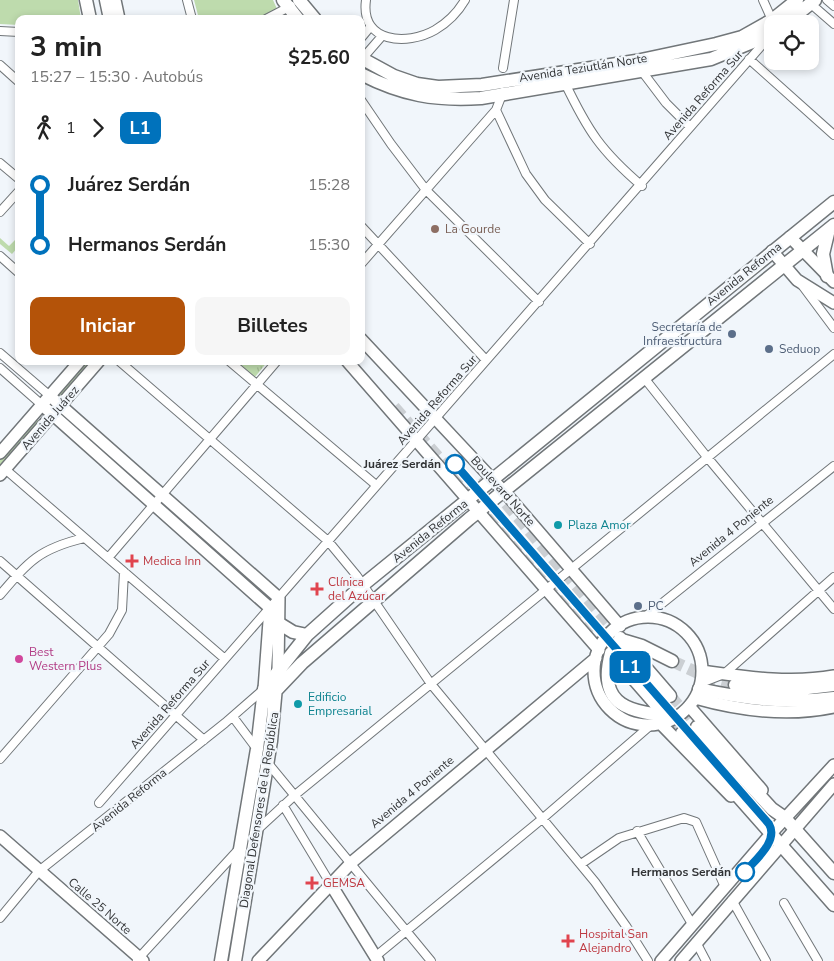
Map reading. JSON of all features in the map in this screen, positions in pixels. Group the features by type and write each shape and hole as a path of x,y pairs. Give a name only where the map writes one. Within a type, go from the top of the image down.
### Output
{"main road":[{"path":"80,0 83,15"},
{"path":"86,0 89,15"},
{"path":"106,0 109,15"},
{"path":"115,0 118,15"},
{"name":"Avenida Teziutlán Norte","path":"778,15 797,0"},
{"path":"299,1 311,15"},
{"path":"796,15 813,2"},
{"path":"286,4 295,15"},
{"name":"Avenida Teziutlán Norte","path":"365,61 394,76 438,87 503,87 565,83 742,37 764,25"},
{"name":"Avenida Teziutlán Norte","path":"365,76 390,88 426,97 463,99 503,87 639,65 711,59 764,37"},
{"name":"Avenida Reforma","path":"278,670 307,635 364,584 834,202"},
{"path":"830,279 823,254 831,227"},
{"name":"Avenida Reforma","path":"263,704 270,689 503,491 646,379 831,227"},
{"path":"790,237 830,279"},
{"path":"772,251 798,280 834,303"},
{"path":"678,329 689,342"},
{"name":"Boulevard Norte","path":"365,343 436,418 572,568 620,635 670,696"},
{"name":"Avenida Juárez","path":"0,453 77,365"},
{"name":"Avenida Juárez","path":"2,472 95,365"},
{"path":"351,365 602,654 660,709"},
{"path":"46,400 157,499 279,598"},
{"path":"157,499 270,608"},
{"name":"Diagonal Defensores de la República","path":"270,689 278,670 279,598"},
{"name":"Diagonal Defensores de la República","path":"235,961 268,763 270,608"},
{"path":"645,617 660,618 673,623 685,632 694,643 700,656 702,670 696,694 676,717 656,725 634,724 619,717 606,705 598,691 595,675 602,654 604,640 620,635 645,617"},
{"path":"280,624 293,632 307,635"},
{"path":"620,635 672,661"},
{"path":"602,654 611,691 618,702 629,710 676,717"},
{"name":"Avenida 4 Poniente","path":"258,961 352,862 602,654"},
{"path":"702,670 771,680 800,680 834,676"},
{"path":"735,685 791,690 834,685"},
{"path":"696,694 793,702 834,698"},
{"path":"696,694 728,707 766,712 807,711 834,707"},
{"path":"696,694 790,823 834,873"},
{"name":"Diagonal Defensores de la República","path":"221,961 263,704"},
{"path":"656,725 771,834"},
{"path":"697,727 772,809 790,823"},
{"path":"682,733 834,905"},
{"path":"681,961 780,844 790,823 832,771"},
{"path":"661,961 771,834 790,823 834,784"},
{"name":"Calle 25 Norte","path":"0,836 139,960"},
{"path":"330,883 377,959"}],"street":[{"path":"187,0 191,15"},
{"path":"366,0 367,20 371,26 382,36 401,40 435,31 466,0"},
{"path":"503,68 514,0"},
{"path":"763,0 770,15"},
{"path":"827,0 834,6"},
{"path":"271,15 286,4 299,1"},
{"path":"813,2 834,24"},
{"path":"365,33 371,26"},
{"path":"0,31 15,32"},
{"path":"365,56 382,36"},
{"name":"Avenida Reforma Sur","path":"99,803 486,360 642,186 690,127 764,43"},
{"path":"749,59 834,135"},
{"path":"639,65 666,103 690,127"},
{"path":"0,66 15,79"},
{"path":"565,83 584,123 599,145 642,186"},
{"path":"365,259 496,110 503,87"},
{"path":"365,106 426,190 539,302"},
{"path":"496,110 526,174 545,200 590,244"},
{"path":"0,163 15,176"},
{"path":"0,212 15,195"},
{"path":"365,230 486,360"},
{"path":"0,256 15,269"},
{"path":"798,280 834,328"},
{"path":"0,352 46,400"},
{"path":"139,960 241,847 282,805 834,354"},
{"path":"124,365 328,541 364,584 374,602 431,684 581,864 618,913 648,961"},
{"path":"234,365 376,485"},
{"path":"108,558 274,365"},
{"path":"0,368 46,400"},
{"path":"646,379 707,457 834,610"},
{"name":"Avenida 4 Poniente","path":"645,617 834,466"},
{"path":"2,472 108,558 224,659"},
{"path":"0,595 17,576 46,550 84,538"},
{"path":"0,561 204,740"},
{"path":"0,760 98,647 117,622 122,610 124,572"},
{"path":"696,694 724,674 834,578"},
{"name":"Avenida Reforma","path":"0,918 39,871 270,689"},
{"path":"233,717 268,763 352,862 431,961"},
{"path":"377,959 408,931 656,725"},
{"path":"282,805 330,883"},
{"path":"581,864 619,838 684,818 696,822 724,887"},
{"path":"637,831 692,924"},
{"path":"732,900 766,961"},
{"path":"784,903 818,961"},
{"path":"696,942 706,961"}],"green space":[{"path":"0,0 78,0 80,15 15,15 15,25 0,24"},
{"path":"194,0 273,0 277,9 266,15 198,15"},
{"path":"0,238 9,246 15,240 15,251 12,254 0,244"},
{"path":"83,365 89,365 61,397 59,393"},
{"path":"241,365 265,365 255,377"},
{"path":"36,419 40,422 0,468 0,460"}],"tunnel":[{"path":"394,407 611,653"},
{"path":"483,476 620,638"},
{"path":"672,661 709,678 735,685"},
{"path":"670,696 697,727"},
{"path":"661,711 682,733"}],"bus line":[{"name":"L1","path":"455,464 666,709 769,824 772,832 770,840 745,872"}],"place":[{"name":"La Gourde","path":"435,229"},
{"name":"Secretaría de Infraestructura","path":"732,334"},
{"name":"Seduop","path":"769,349"},
{"name":"Juárez Serdán","path":"455,464"},
{"name":"Plaza Amor","path":"558,525"},
{"name":"Medica Inn","path":"132,561"},
{"name":"Clínica del Azúcar","path":"317,589"},
{"name":"PC","path":"638,606"},
{"name":"Best Western Plus","path":"19,659"},
{"name":"Edificio Empresarial","path":"298,704"},
{"name":"Hermanos Serdán","path":"745,872"},
{"name":"GEMSA","path":"312,883"},
{"name":"Hospital San Alejandro","path":"568,941"}]}
